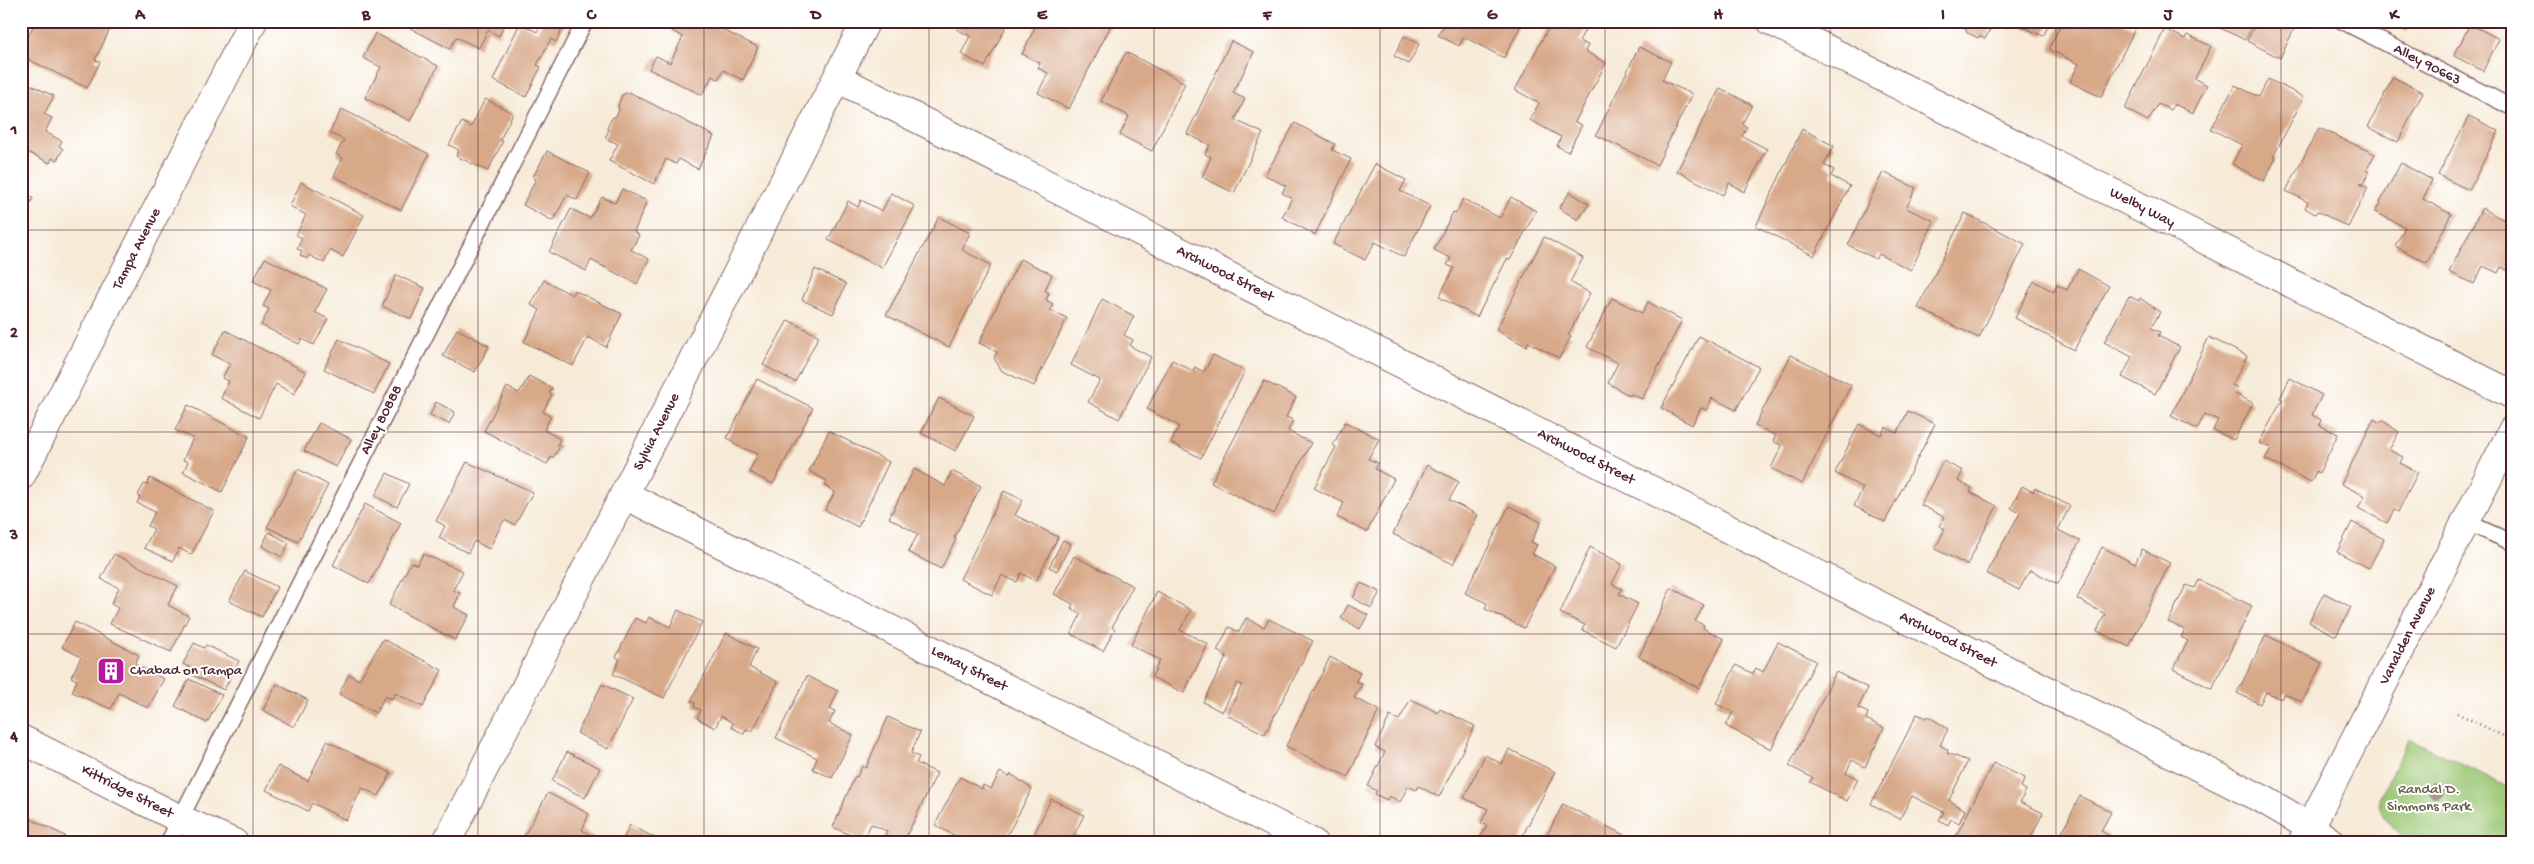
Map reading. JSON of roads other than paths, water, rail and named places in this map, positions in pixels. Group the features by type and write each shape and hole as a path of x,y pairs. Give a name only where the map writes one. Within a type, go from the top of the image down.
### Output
{"street":[{"name":"Tampa Avenue","path":"21,476 252,21"},
{"name":"Sylvia Avenue","path":"446,843 866,21"},
{"name":"Welby Way","path":"1771,21 2513,396"},
{"name":"Archwood Street","path":"836,78 2266,801 2306,835 2332,843"},
{"name":"Vanalden Avenue","path":"2306,835 2513,428"},
{"name":"Lemay Street","path":"625,495 1312,843"},
{"name":"Kittridge Street","path":"21,739 180,819 234,843"}],"lane":[{"name":"Alley 80888","path":"168,843 585,21"},
{"name":"Alley 90663","path":"2342,21 2513,108"},
{"path":"2466,522 2513,544"}],"place":[{"name":"Chabad on Tampa","path":"111,671"}],"park label":[{"name":"Randal D. Simmons Park","path":"2429,798"}]}
